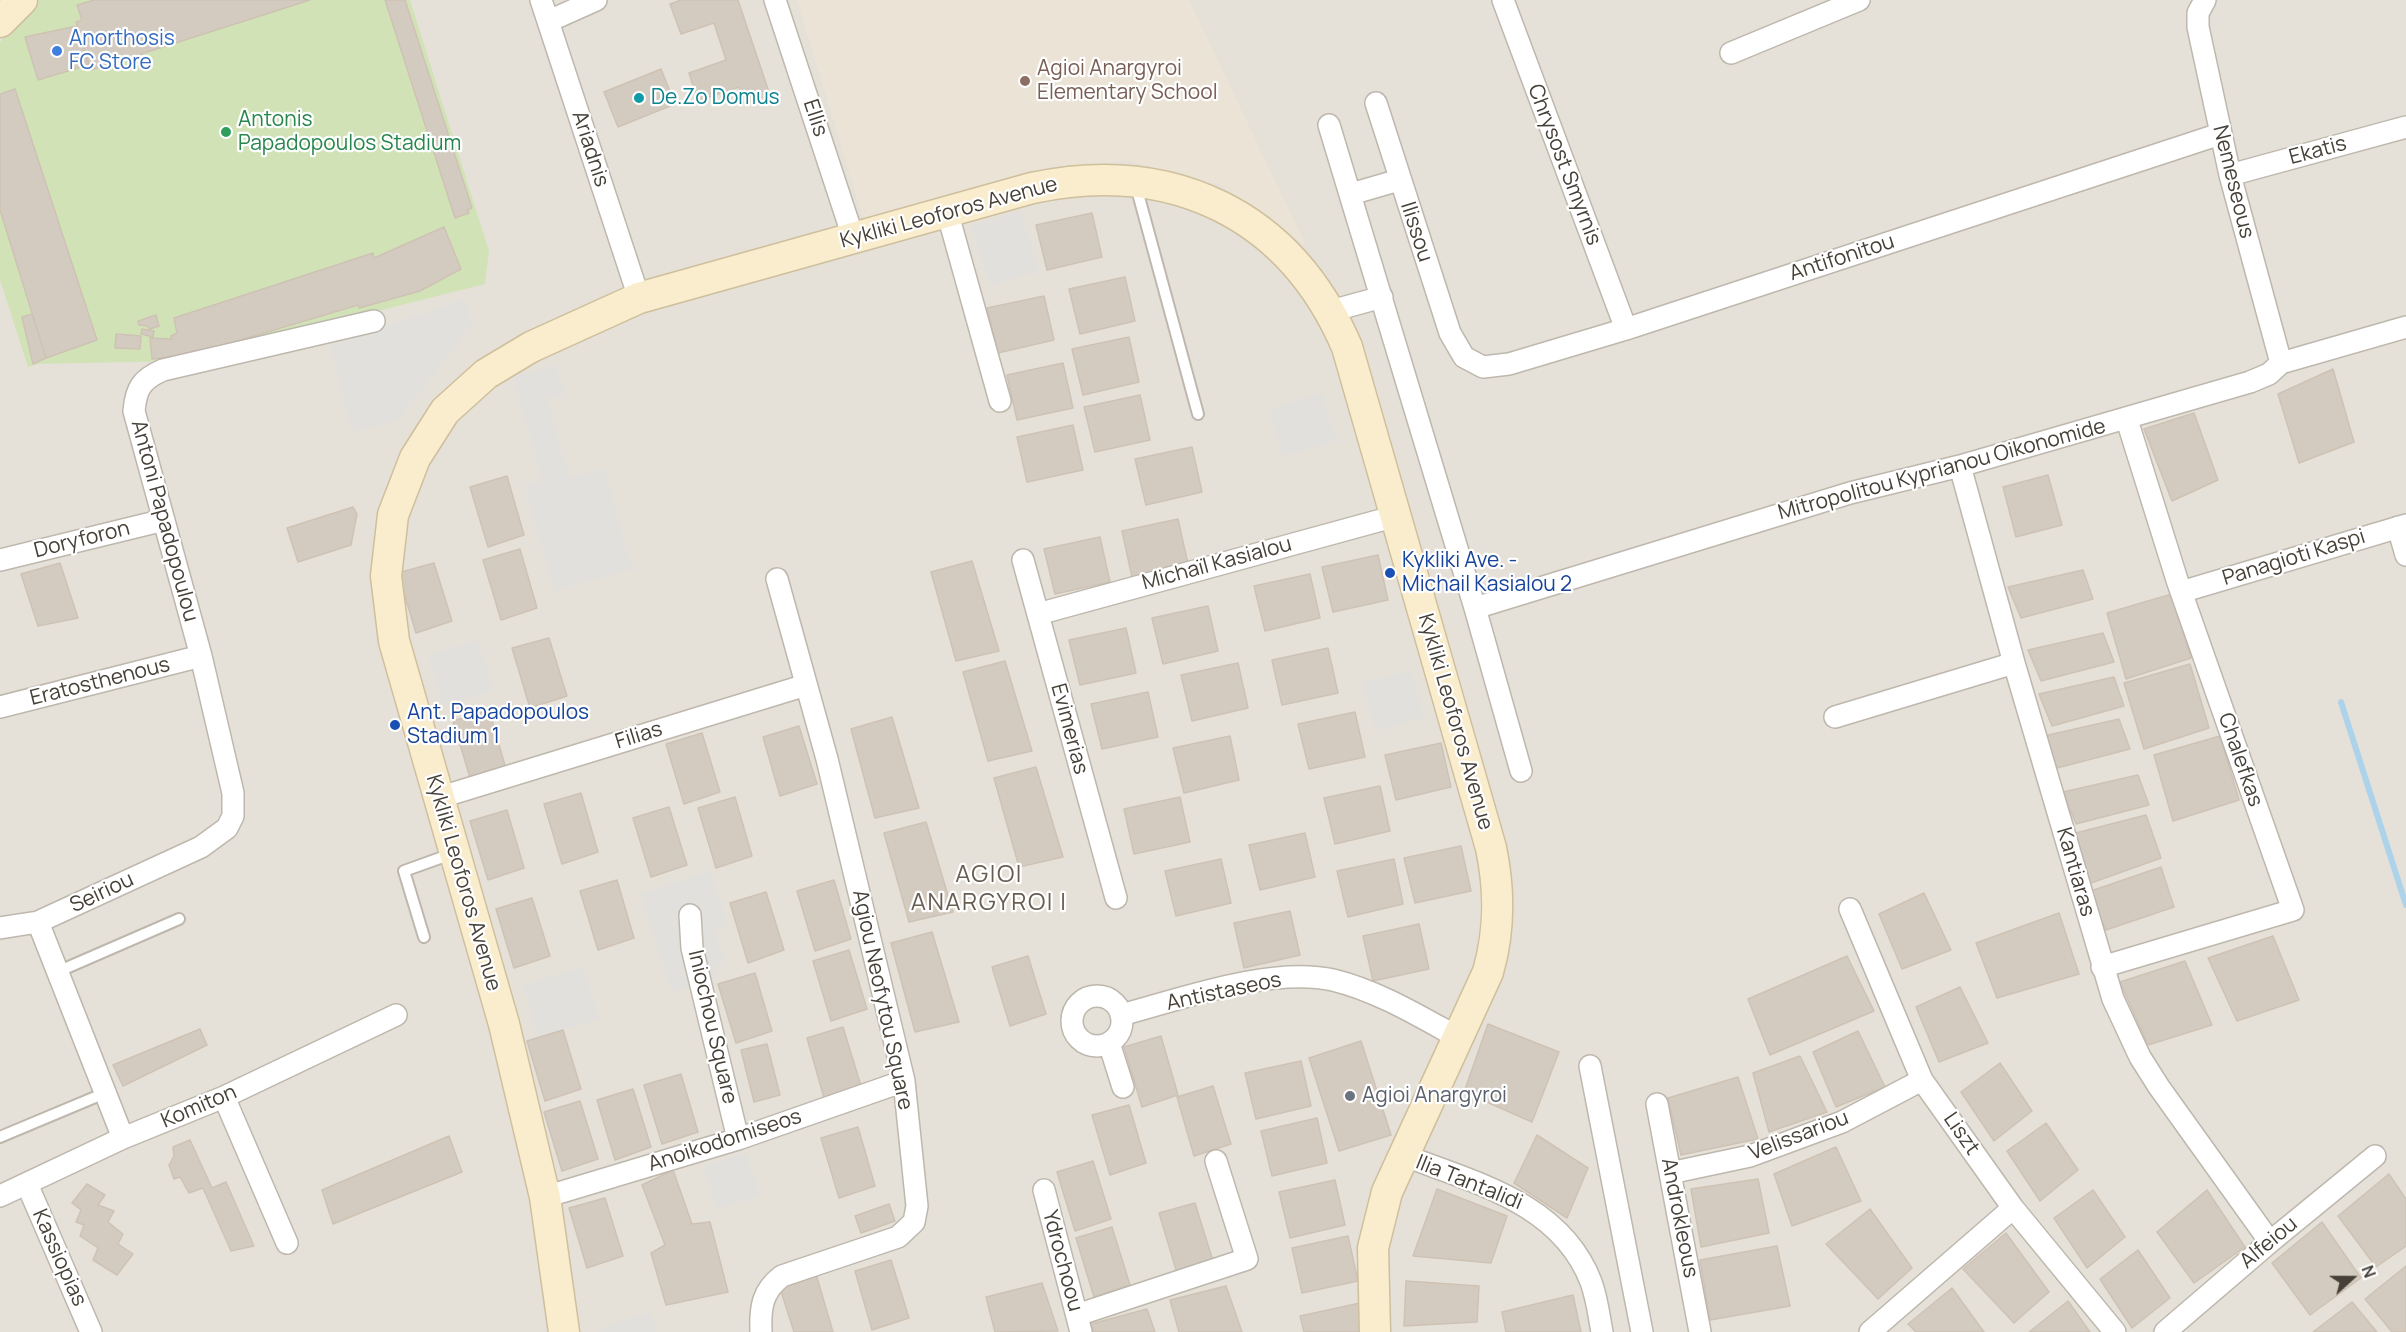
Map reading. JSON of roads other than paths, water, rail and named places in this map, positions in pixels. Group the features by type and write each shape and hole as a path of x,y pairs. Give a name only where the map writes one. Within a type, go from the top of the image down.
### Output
{"street":[{"path":"0,22 22,0"},
{"name":"Ariadnis","path":"541,0 639,298"},
{"path":"549,21 596,0"},
{"name":"Ellis","path":"775,0 853,237"},
{"name":"Chrysost Smyrnis","path":"1503,0 1626,329"},
{"path":"1731,53 1858,0"},
{"name":"Nemeseous","path":"2205,0 2198,13 2198,27 2220,134 2281,363"},
{"name":"Ilissou","path":"1376,103 1450,333 1464,357"},
{"path":"1329,125 1475,608 1521,771"},
{"name":"Ekatis","path":"2230,175 2406,127"},
{"name":"Antifonitou","path":"1464,357 1483,367 1509,364 1626,329 2220,134"},
{"name":"Kykliki Leoforos Avenue","path":"564,1332 545,1197 504,1024 394,641 386,576 393,514 415,458 445,411 486,374 531,347 639,298 947,211 1059,183 1107,178 1184,192 1232,211 1285,250 1332,311 1347,347 1496,869 1499,910 1494,951 1488,972 1387,1192 1373,1248 1375,1332"},
{"path":"1351,194 1399,180"},
{"path":"947,211 1000,401"},
{"path":"1332,311 1382,297"},
{"name":"Antoni Papadopoulou","path":"201,847 227,828 233,816 234,793 201,656 134,411 140,384 147,377 163,370 374,321"},
{"name":"Mitropolitou Kyprianou Oikonomide","path":"1475,608 1850,493 1960,466 2127,420 2250,382 2269,374 2281,363 2406,327"},
{"name":"Chalefkas","path":"2102,967 2293,910 2181,592 2127,420"},
{"name":"Kantiaras","path":"1960,466 2014,663 2113,999 2140,1056 2270,1242"},
{"name":"Michaïl Kasialou","path":"1038,614 1396,516"},
{"name":"Doryforon","path":"0,560 164,520"},
{"path":"2402,526 2406,555"},
{"name":"Panagioti Kaspi","path":"2181,592 2402,526"},
{"name":"Evimerias","path":"1023,560 1116,898"},
{"name":"Agiou Neofytou Square","path":"761,1332 760,1309 771,1284 782,1276 891,1240 907,1230 914,1222 917,1206 904,1080 827,759 777,579"},
{"name":"Eratosthenous","path":"0,707 201,656"},
{"path":"1834,717 2014,663"},
{"name":"Filias","path":"438,798 806,685"},
{"name":"Seiriou","path":"0,928 38,922 201,847"},
{"name":"Liszt","path":"1850,909 1922,1080 2013,1208 2115,1332"},
{"name":"Iniochou Square","path":"690,915 693,948 738,1139"},
{"path":"38,922 123,1138"},
{"name":"Antistaseos","path":"1121,1015 1261,981 1307,977 1332,980 1361,989 1394,1003 1459,1038"},
{"path":"1094,996 1110,1000 1121,1015 1120,1031 1109,1043 1092,1046 1084,1043 1073,1029 1073,1012 1078,1004 1094,996"},
{"name":"Komiton","path":"0,1196 123,1138 224,1097 396,1015"},
{"path":"1109,1043 1123,1087"},
{"path":"1590,1066 1642,1332"},
{"name":"Anoikodomiseos","path":"545,1197 738,1139 904,1080"},
{"name":"Velissariou","path":"1670,1173 1750,1156 1842,1122 1922,1080"},
{"path":"224,1097 287,1243"},
{"name":"Androkleous","path":"1657,1104 1700,1332"},
{"name":"Ilia Tantalidi","path":"1403,1155 1492,1189 1533,1209 1550,1222 1563,1235 1583,1264 1592,1284 1602,1332"},
{"name":"Alfeiou","path":"2165,1332 2375,1156"},
{"path":"1079,1324 1247,1259 1216,1161"},
{"name":"Kassiopias","path":"27,1184 91,1332"},
{"name":"Ydrochoou","path":"1044,1190 1079,1324"},
{"path":"1870,1332 2013,1208"}],"lane":[{"path":"1135,182 1198,414"},
{"path":"424,937 404,871 454,853"},
{"path":"57,972 179,919"},
{"path":"0,1137 105,1093"}],"waterway":[{"path":"2341,702 2406,905"}],"place":[{"name":"Anorthosis FC Store","path":"57,51"},
{"name":"Agioi Anargyroi Elementary School","path":"1025,81"},
{"name":"De.Zo Domus","path":"639,98"},
{"name":"Antonis Papadopoulos Stadium","path":"226,132"},
{"name":"Kykliki Ave. - Michail Kasialou 2","path":"1390,573"},
{"name":"Ant. Papadopoulos Stadium 1","path":"395,725"},
{"name":"Agioi Anargyroi","path":"1350,1096"}],"district":[{"name":"AGIOI ANARGYROI I","path":"989,889"}]}
